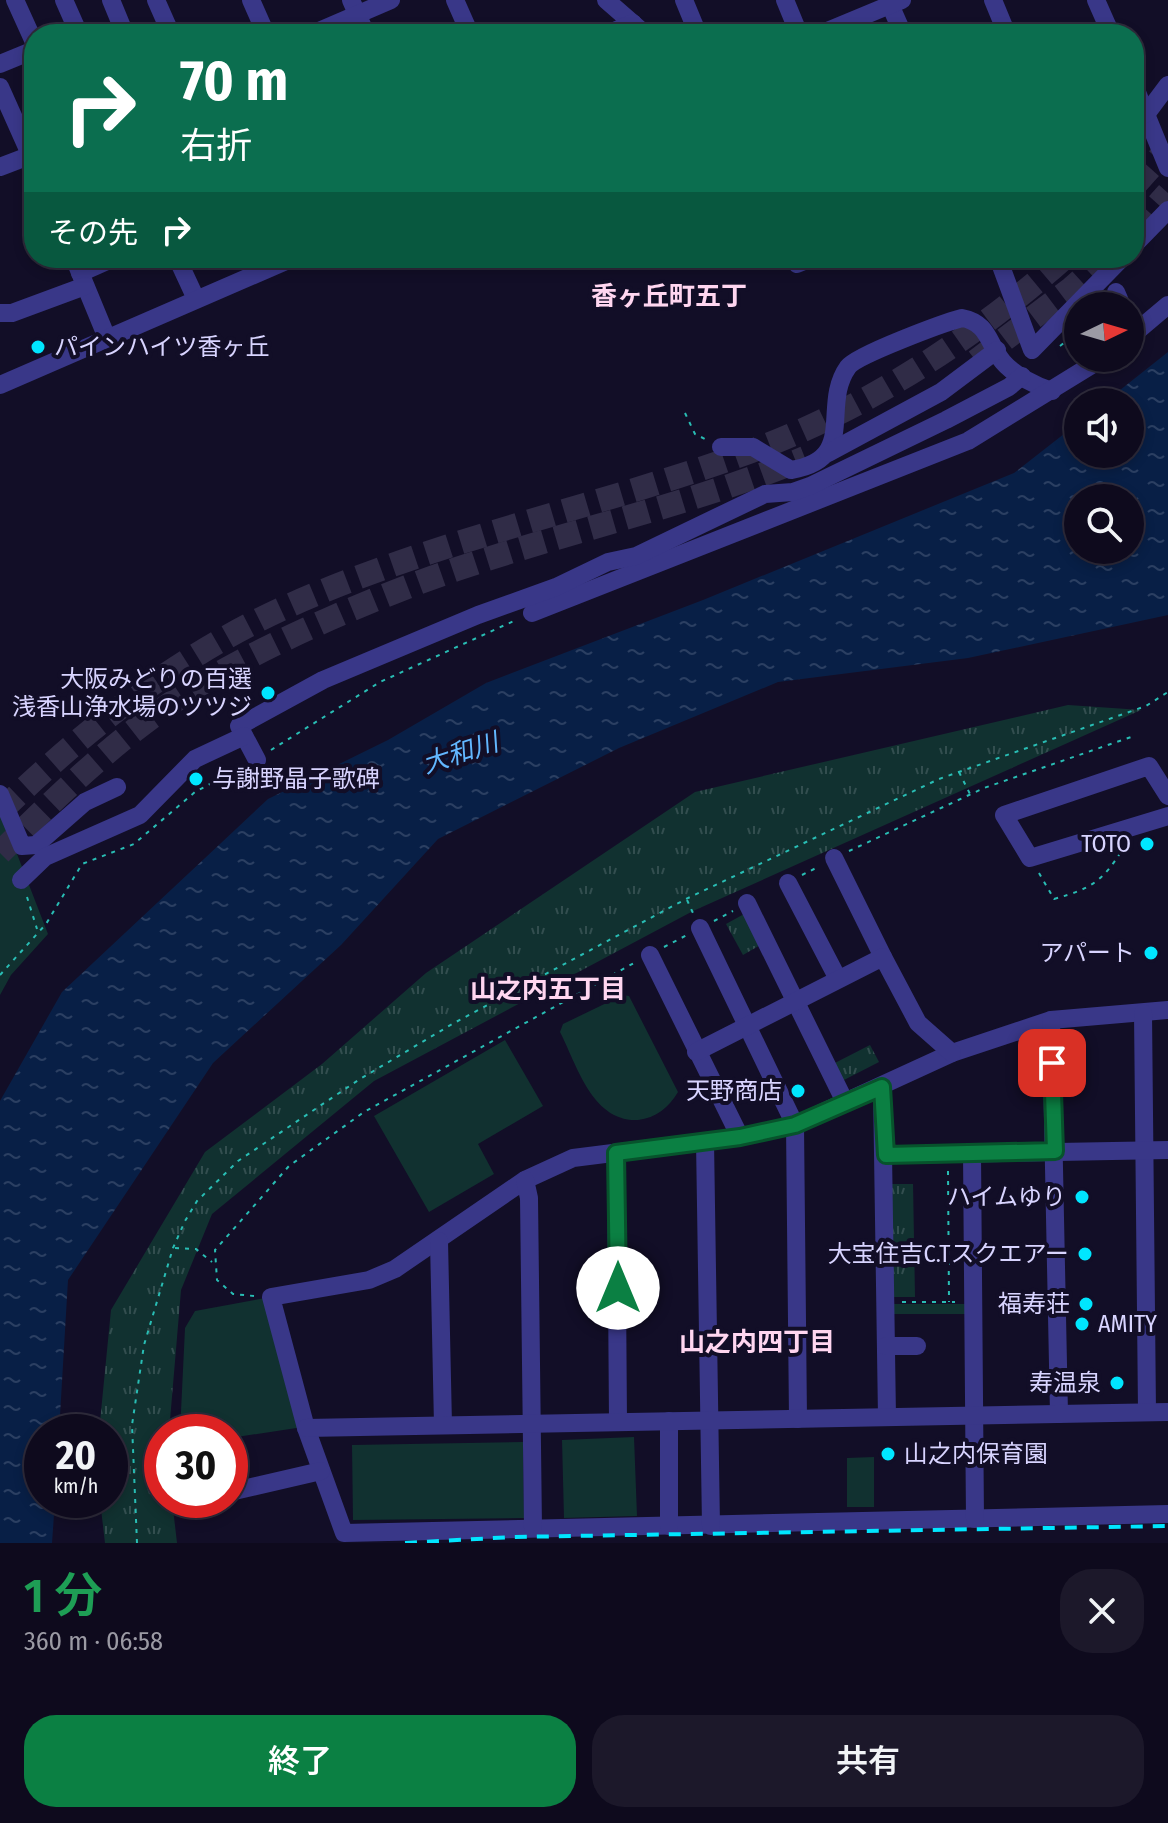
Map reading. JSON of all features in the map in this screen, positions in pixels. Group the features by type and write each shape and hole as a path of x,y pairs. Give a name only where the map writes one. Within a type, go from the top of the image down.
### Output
{"street":[{"path":"15,0 26,24"},
{"path":"64,0 72,24"},
{"path":"111,0 121,24"},
{"path":"156,0 167,24"},
{"path":"251,0 262,24"},
{"path":"328,24 354,7 391,0"},
{"path":"455,0 466,24"},
{"path":"606,0 633,24"},
{"path":"684,0 694,24"},
{"path":"785,0 795,24"},
{"path":"993,0 1003,24"},
{"path":"1096,0 1107,24"},
{"path":"843,24 893,2 900,24"},
{"path":"0,64 24,54"},
{"path":"1144,112 1168,85"},
{"path":"0,87 24,138"},
{"path":"1144,123 1168,168"},
{"path":"0,167 24,160"},
{"path":"1144,235 1168,210"},
{"path":"182,268 196,299"},
{"path":"0,385 196,299 258,268"},
{"path":"1002,268 1032,350 1101,268"},
{"path":"0,313 12,313 80,272 107,338"},
{"path":"1144,322 1168,305"},
{"path":"828,453 841,384 854,361 962,318 974,320 984,329 1000,357 1018,379 1027,398 1044,396"},
{"path":"721,447 753,447 791,470 941,392 1000,357"},
{"path":"532,613 968,441 1081,372"},
{"path":"257,760 239,726 323,680 478,615 556,587 608,562 636,556 765,494 793,492 810,486 1018,379"},
{"path":"21,880 45,857 140,815 195,759 244,736"},
{"path":"1168,796 1149,766 1004,815 1030,858 1168,816"},
{"path":"0,794 22,846 36,845 85,802 117,787"},
{"path":"834,858 918,1023 952,1053"},
{"path":"788,883 838,979"},
{"path":"747,903 845,1102"},
{"path":"697,921 795,1125 798,1419"},
{"path":"650,955 740,1137"},
{"path":"696,1052 883,957"},
{"path":"1168,1010 1051,1020 952,1053 795,1125 740,1137 573,1158 525,1180 395,1269 369,1280 271,1297 306,1428 344,1533 1168,1514"},
{"path":"1143,1013 1147,1412"},
{"path":"1051,1020 1059,1414"},
{"path":"882,1087 886,1155 887,1417"},
{"path":"705,1141 711,1526"},
{"path":"886,1155 1168,1150"},
{"path":"616,1153 618,1422"},
{"path":"972,1153 975,1519"},
{"path":"525,1180 529,1198 533,1528"},
{"path":"439,1241 443,1425"},
{"path":"886,1346 917,1346"},
{"path":"306,1428 1168,1412"},
{"path":"669,1421 669,1526"},
{"path":"248,1488 321,1471"}],"path":[{"path":"685,413 695,434 721,447"},
{"path":"0,975 46,924 82,864 134,844 195,792 257,760 300,729 380,682 532,613"},
{"path":"137,1543 132,1425 144,1345 173,1248 197,1201 238,1161 360,1079 454,1023 686,899 959,772 1146,706 1168,692"},
{"path":"788,883 834,858 971,795 1131,737"},
{"path":"959,772 971,795"},
{"path":"1030,858 1054,899 1087,890 1107,874 1137,825"},
{"path":"686,899 697,921"},
{"path":"271,1297 233,1294 217,1280 213,1263 215,1250 289,1166 364,1112 650,955 697,921 747,903"},
{"path":"948,1171 949,1302"},
{"path":"173,1248 196,1249 213,1263"},
{"path":"886,1302 959,1302"}],"green space":[{"path":"1068,705 1141,710 693,911 374,1081 212,1214 181,1290 171,1414 144,1414 144,1518 174,1518 177,1543 105,1543 102,1518 128,1518 128,1414 101,1414 111,1310 205,1152 322,1064 426,973 695,792"},
{"path":"0,810 48,934 11,975 0,995"},
{"path":"746,913 762,944 743,955 726,924"},
{"path":"623,995 629,996 678,1092 661,1111 638,1120 622,1118 598,1102 580,1075 560,1032 563,1024"},
{"path":"505,1040 543,1106 478,1144 494,1174 429,1212 374,1116"},
{"path":"870,1045 879,1062 840,1082 831,1065"},
{"path":"889,1184 913,1184 915,1297 890,1297"},
{"path":"265,1298 303,1427 248,1435 248,1414 181,1414 185,1328 195,1311"},
{"path":"890,1304 965,1304 965,1314 890,1314"},
{"path":"634,1437 637,1516 564,1518 562,1440"},
{"path":"523,1442 524,1518 353,1520 352,1445"},
{"path":"874,1457 874,1507 847,1507 847,1458"}],"water":[{"name":"大和川","path":"1168,352 1168,615 968,658 778,682 619,748 438,839 341,945 213,1063 68,1280 60,1414 24,1414 24,1518 54,1518 52,1543 0,1543 0,1101 62,992 268,799 388,740 486,683 703,600 1014,473 1064,434 1064,468 1144,468 1144,388 1123,388"}],"tunnel":[{"path":"1144,175 1168,148"},
{"path":"1144,220 1168,193"},
{"path":"0,812 65,752 134,697 246,627 342,583 400,562 691,472 792,435 834,416 915,370 992,317 1052,268"},
{"path":"976,361 1094,268"},
{"path":"0,853 78,778 134,730 194,688 269,647 361,606 456,569 706,493 805,458"}],"railway":[{"path":"405,1543 512,1537 1168,1526"}],"place":[{"name":"パインハイツ香ヶ丘","path":"38,347"},
{"name":"大阪みどりの百選 浅香山浄水場のツツジ","path":"268,693"},
{"name":"与謝野晶子歌碑","path":"196,779"},
{"name":"TOTO","path":"1147,844"},
{"name":"アパート","path":"1151,953"},
{"name":"天野商店","path":"798,1091"},
{"name":"ハイムゆり","path":"1082,1197"},
{"name":"大宝住吉C.Tスクエアー","path":"1085,1254"},
{"name":"福寿荘","path":"1086,1304"},
{"name":"AMITY","path":"1082,1324"},
{"name":"寿温泉","path":"1117,1383"},
{"name":"山之内保育園","path":"888,1454"}],"district":[{"name":"香ヶ丘町五丁","path":"669,296"},
{"name":"山之内五丁目","path":"548,989"},
{"name":"山之内四丁目","path":"757,1342"}],"route":[{"path":"618,1288 616,1153 740,1137 795,1125 882,1087 886,1155 1055,1151 1052,1063"}]}
